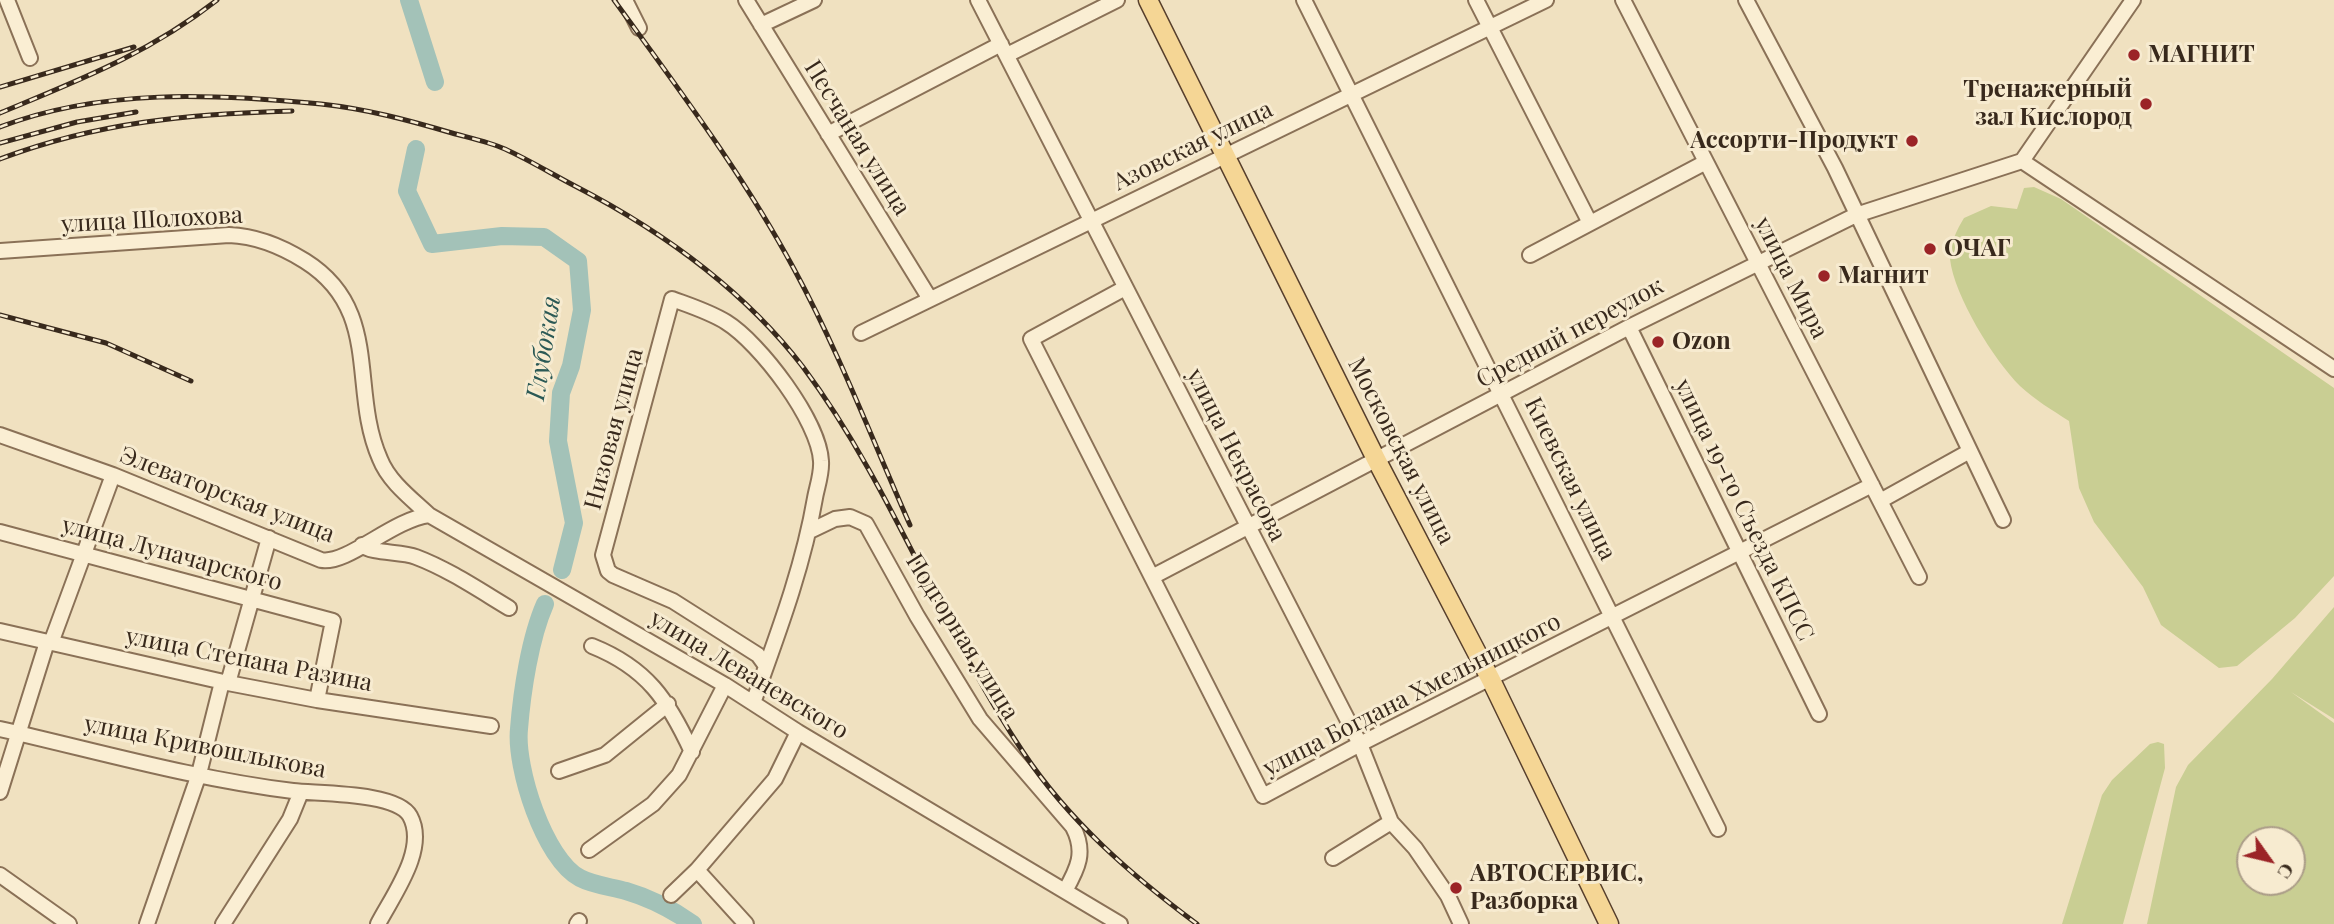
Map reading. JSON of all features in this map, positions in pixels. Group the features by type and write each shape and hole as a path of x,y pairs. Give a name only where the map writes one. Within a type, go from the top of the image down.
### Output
{"main road":[{"name":"Московская улица","path":"1148,0 1227,154 1376,459 1490,680 1609,924"}],"street":[{"path":"7,0 30,58"},
{"path":"625,0 639,28"},
{"name":"Песчаная улица","path":"746,0 930,299"},
{"path":"761,25 814,0"},
{"name":"улица Некрасова","path":"978,0 1360,744 1391,822 1415,848 1448,896 1461,924"},
{"path":"828,134 1116,0"},
{"name":"Киевская улица","path":"1304,0 1718,829"},
{"path":"1476,0 1590,223"},
{"name":"Азовская улица","path":"861,333 1546,0"},
{"name":"улица Мира","path":"1623,0 1919,577"},
{"path":"1746,0 1826,149 2003,520"},
{"path":"2133,0 2022,161 2334,369"},
{"name":"Средний переулок","path":"1152,578 1629,327 1856,215 2022,161"},
{"path":"1530,255 1706,162"},
{"name":"улица Шолохова","path":"0,251 229,235 263,240 295,254 335,284 349,307 359,345 374,446"},
{"name":"улица Богдана Хмельницкого","path":"1125,288 1031,340 1263,796 1360,744 1872,485"},
{"name":"Низовая улица","path":"608,571 603,555 672,299 729,323 761,352 800,407 816,440 821,461 810,531"},
{"name":"улица 19-го Съезда КПСС","path":"1629,327 1819,714"},
{"name":"Элеваторская улица","path":"0,435 113,475 330,562 362,545 370,550 400,551 418,558 509,608"},
{"name":"улица Леваневского","path":"374,446 389,475 429,515 725,685 798,732 1120,924"},
{"path":"1880,501 1969,451"},
{"path":"0,792 49,642 113,475"},
{"path":"362,545 396,525 429,515"},
{"name":"Подгорная улица","path":"810,531 835,519 850,517 859,519 873,531 917,616 980,719 1073,827 1079,838 1079,865 1065,891"},
{"path":"753,703 810,531"},
{"name":"улица Луначарского","path":"0,532 333,621 317,701"},
{"path":"147,924 199,774 269,538"},
{"name":"улица Леваневского","path":"608,571 673,601 758,655 766,666"},
{"name":"улица Степана Разина","path":"0,631 317,701 491,726"},
{"path":"592,646 635,668 668,704 692,752"},
{"path":"589,850 653,804 679,775 725,685"},
{"path":"559,771 605,755 668,704"},
{"name":"улица Кривошлыкова","path":"0,729 199,774 301,792 351,795 402,806 411,817 415,849 378,924"},
{"path":"671,895 697,870 775,779 798,732"},
{"path":"223,924 290,819 301,792"},
{"path":"1333,858 1391,822"},
{"path":"697,870 746,924"},
{"path":"0,875 69,924"}],"green space":[{"path":"2034,187 2061,199 2334,388 2334,576 2295,618 2237,666 2219,668 2161,625 2143,587 2094,522 2079,488 2069,421 2032,396 2010,375 1987,344 1959,291 1950,254 1964,218 1991,206 2017,209 2024,188"},
{"path":"2334,607 2334,719 2291,692 2334,723 2334,924 2147,924 2176,787 2188,765 2272,679"},
{"path":"2150,744 2164,744 2165,768 2123,924 2062,924 2102,795 2112,780"}],"waterway":[{"name":"Глубокая","path":"409,0 435,82"},
{"name":"Глубокая","path":"416,149 407,191 432,244 502,236 544,237 578,261 582,310 571,366 561,393 558,441 574,523 562,570"},
{"name":"Глубокая","path":"545,604 528,665 519,729 519,746 527,788 544,833 567,868 580,878 644,897 693,924"}],"railway":[{"path":"0,113 139,51 217,0"},
{"path":"614,0 753,199 794,269 826,332 910,525"},
{"path":"0,87 134,47"},
{"path":"0,127 39,114 78,106 159,97 240,98 355,109 505,149 607,203 670,242 754,312 803,367 835,413 890,509 994,705 1041,777 1102,846 1197,924"},
{"path":"0,159 72,136 144,122 292,111"},
{"path":"0,143 77,122 136,112"},
{"path":"0,315 106,343 191,381"}],"place":[{"name":"МАГНИТ","path":"2134,55"},
{"name":"Тренажерный зал Кислород","path":"2146,104"},
{"name":"Ассорти-Продукт","path":"1912,141"},
{"name":"ОЧАГ","path":"1930,249"},
{"name":"Магнит","path":"1824,276"},
{"name":"Ozon","path":"1658,342"},
{"name":"АВТОСЕРВИС, Разборка","path":"1456,888"}]}
